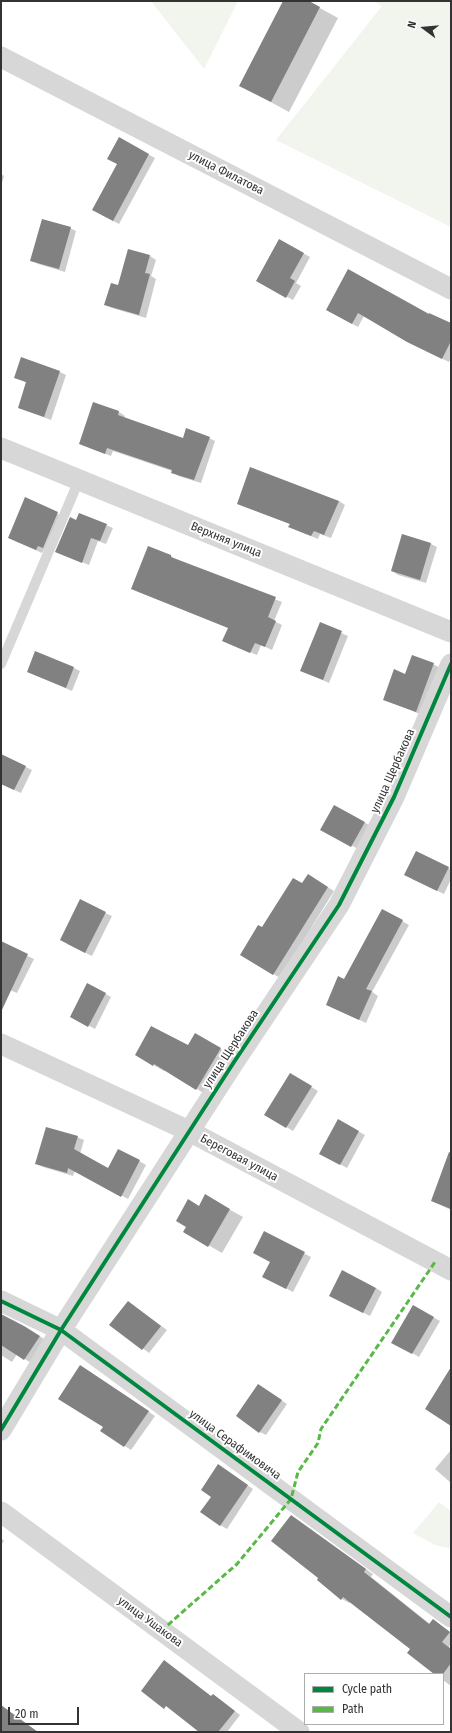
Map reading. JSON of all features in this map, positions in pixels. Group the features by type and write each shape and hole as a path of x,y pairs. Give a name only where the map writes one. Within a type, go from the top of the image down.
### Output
{"street":[{"name":"улица Филатова","path":"1,57 451,289"},
{"name":"Верхняя улица","path":"1,448 451,632"},
{"name":"улица Щербакова","path":"1,1430 61,1330 189,1132 340,905 394,797 451,664"},
{"name":"Береговая улица","path":"1,1044 189,1132 451,1270"},
{"name":"улица Серафимовича","path":"1,1301 61,1330 451,1617"},
{"name":"улица Ушакова","path":"1,1512 299,1732"}],"lane":[{"path":"1,664 79,480"}],"shaded area":[{"path":"151,1 238,1 204,69"},
{"path":"373,1 451,1 451,227 276,140 382,6"},
{"path":"439,1502 451,1511 451,1549 435,1545 413,1533"}],"building":[{"path":"283,1 309,1 320,7 271,102 239,86"},
{"path":"119,137 149,154 113,221 92,210 117,164 107,159"},
{"path":"42,219 71,227 59,269 30,261"},
{"path":"279,239 304,253 290,278 295,281 286,298 256,281"},
{"path":"128,249 150,255 145,273 150,274 139,315 104,305 111,283 118,285"},
{"path":"348,269 429,314 451,323 451,341 442,359 407,342 358,313 352,324 326,310"},
{"path":"21,357 60,371 44,417 18,408 26,382 14,378"},
{"path":"93,402 119,411 118,415 183,438 186,428 210,437 194,480 171,473 172,470 107,448 105,454 79,444"},
{"path":"250,467 339,501 324,535 314,531 311,536 288,527 290,524 237,504"},
{"path":"25,497 58,512 43,548 38,546 36,550 8,538"},
{"path":"79,513 107,524 100,541 91,538 82,563 55,552 70,517 76,520"},
{"path":"402,534 431,543 420,580 391,571"},
{"path":"148,546 171,555 171,557 276,597 268,617 276,621 265,647 255,643 250,653 222,641 228,628 131,589"},
{"path":"320,622 342,631 323,680 300,671"},
{"path":"35,651 74,667 66,688 27,672"},
{"path":"412,655 434,663 416,712 383,700 394,669 405,674"},
{"path":"1,754 26,766 14,790 1,784"},
{"path":"334,805 365,822 351,847 320,830"},
{"path":"416,851 449,867 437,891 404,875"},
{"path":"308,874 328,887 273,975 240,955 258,925 262,927 293,878 302,883"},
{"path":"80,899 106,912 85,953 60,940"},
{"path":"382,909 403,920 366,989 372,991 359,1020 326,1005 338,976 344,979"},
{"path":"1,941 28,954 1,1012"},
{"path":"87,983 106,993 88,1027 70,1017"},
{"path":"151,1026 188,1045 195,1033 221,1048 196,1090 154,1064 153,1066 135,1055"},
{"path":"290,1073 312,1086 286,1128 264,1115"},
{"path":"338,1119 359,1131 340,1165 319,1154"},
{"path":"46,1127 78,1136 74,1149 108,1168 118,1149 140,1160 121,1197 68,1168 67,1173 35,1164"},
{"path":"449,1152 451,1153 451,1209 431,1201"},
{"path":"205,1194 230,1209 208,1247 183,1232 186,1227 176,1221 188,1199 199,1206"},
{"path":"264,1231 305,1252 286,1289 262,1277 270,1262 253,1253"},
{"path":"342,1270 376,1288 363,1313 329,1296"},
{"path":"128,1301 161,1326 142,1350 109,1325"},
{"path":"413,1305 434,1317 412,1354 391,1343"},
{"path":"1,1314 40,1336 24,1360 1,1345"},
{"path":"80,1365 149,1411 124,1447 100,1431 103,1427 58,1399"},
{"path":"451,1367 451,1426 425,1409"},
{"path":"258,1384 282,1400 259,1433 236,1416"},
{"path":"218,1464 248,1485 220,1526 200,1512 211,1497 201,1490"},
{"path":"291,1515 366,1569 364,1572 429,1624 433,1619 450,1632 442,1642 451,1649 451,1663 444,1673 433,1673 407,1653 410,1649 343,1597 341,1600 317,1580 318,1578 271,1541"},
{"path":"164,1660 211,1696 213,1694 235,1711 218,1732 199,1732 166,1706 164,1709 141,1691"},
{"path":"1,1705 38,1732 1,1732"}],"marked path":[{"path":"161,1631 237,1564 291,1499 298,1472 318,1443 321,1429 435,1262"}],"cycle path":[{"path":"1,1430 61,1330 234,1062 339,905 394,797 451,664"},
{"path":"1,1301 61,1330 451,1617"}]}
